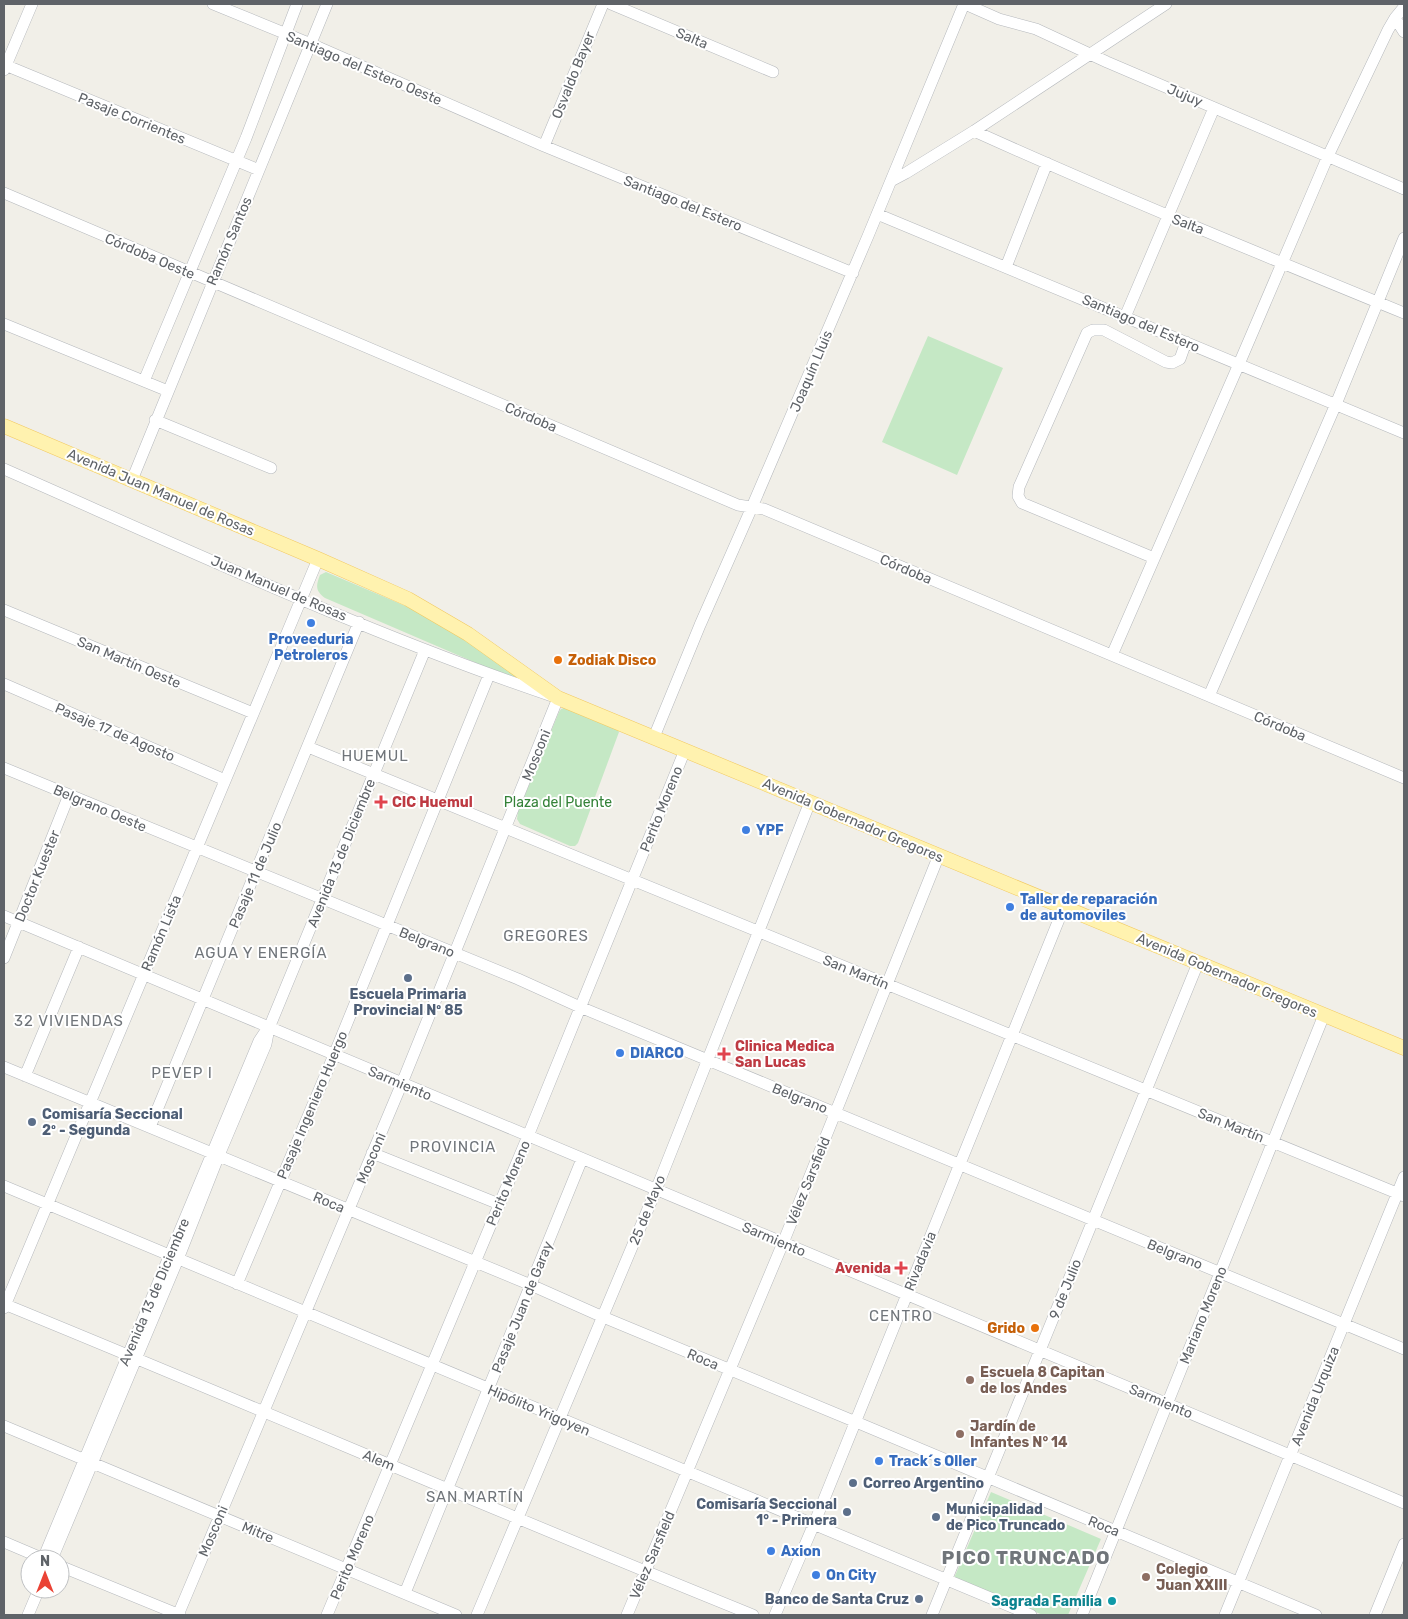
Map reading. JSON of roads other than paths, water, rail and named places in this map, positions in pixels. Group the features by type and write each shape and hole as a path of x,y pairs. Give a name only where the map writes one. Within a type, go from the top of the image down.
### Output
{"main road":[{"name":"Avenida Juan Manuel de Rosas","path":"4,426 318,558"},
{"name":"Avenida Gobernador Gregores","path":"318,558 408,599 438,616 491,649 558,698 1404,1048"}],"street":[{"path":"5,68 32,4"},
{"name":"Santiago del Estero Oeste","path":"213,4 311,44 514,132"},
{"name":"Ramón Santos","path":"144,381 236,161 297,4"},
{"name":"Ramón Santos","path":"132,480 211,282 327,4"},
{"name":"Osvaldo Bayer","path":"544,146 603,4"},
{"name":"Salta","path":"611,4 773,72"},
{"name":"Jujuy","path":"965,4 999,19 1036,29 1404,189"},
{"name":"Joaquín Lluis","path":"654,737 700,625 853,273 965,4"},
{"path":"891,181 974,131 1166,4"},
{"path":"1112,654 1328,156 1395,18 1404,7"},
{"path":"1395,18 1404,32"},
{"name":"Pasaje Corrientes","path":"5,68 258,170"},
{"path":"1125,317 1214,108"},
{"name":"Salta","path":"974,131 1168,216 1404,313"},
{"name":"Santiago del Estero","path":"514,132 853,273"},
{"path":"1006,267 1047,163"},
{"name":"Córdoba Oeste","path":"4,194 407,365"},
{"name":"Santiago del Estero","path":"878,214 1404,433"},
{"path":"1209,696 1336,404 1404,238"},
{"path":"4,324 168,391"},
{"path":"1154,558 1022,503 1018,496 1019,487 1087,333 1093,330 1104,330 1166,362 1172,363 1180,359 1186,342"},
{"name":"Córdoba","path":"407,365 738,504 764,509 1404,778"},
{"path":"156,420 271,468"},
{"name":"Juan Manuel de Rosas","path":"4,469 425,650 489,675 558,698"},
{"name":"Ramón Lista","path":"4,1305 318,558"},
{"name":"San Martín Oeste","path":"4,610 253,713"},
{"name":"Pasaje 11 de Julio","path":"150,1127 360,622"},
{"name":"Avenida 13 de Diciembre","path":"48,1549 88,1461 174,1257 259,1041 269,1028 425,650"},
{"name":"Pasaje Ingeniero Huergo","path":"237,1284 334,1055 489,675"},
{"name":"Pasaje 17 de Agosto","path":"4,684 226,780"},
{"name":"Mosconi","path":"179,1615 402,1083 558,698"},
{"name":"San Martín","path":"308,747 1401,1194"},
{"name":"Perito Moreno","path":"327,1615 528,1136 685,750"},
{"name":"Belgrano Oeste","path":"4,768 197,848"},
{"name":"Doctor Kuester","path":"4,958 69,795"},
{"name":"25 de Mayo","path":"477,1615 656,1190 810,802"},
{"name":"Belgrano","path":"197,848 518,978 580,1007 1404,1349"},
{"name":"Vélez Sarsfield","path":"627,1615 783,1243 939,855"},
{"name":"Rivadavia","path":"776,1615 1064,907"},
{"name":"Sarmiento","path":"4,916 1404,1503"},
{"path":"25,1076 79,947"},
{"name":"9 de Julio","path":"932,1615 1198,963"},
{"name":"Mariano Moreno","path":"1082,1615 1324,1015"},
{"name":"Roca","path":"4,1067 1316,1615"},
{"path":"372,1153 499,1204"},
{"name":"Pasaje Juan de Garay","path":"405,1593 582,1159"},
{"name":"Avenida Urquiza","path":"1225,1615 1344,1324 1401,1194 1404,1177"},
{"name":"Hipólito Yrigoyen","path":"4,1186 489,1388 560,1420 1031,1615"},
{"name":"Alem","path":"4,1305 132,1356 645,1572 753,1615"},
{"name":"Mitre","path":"4,1426 456,1615"},
{"name":"Avenida 13 de Diciembre","path":"56,1549 88,1461"},
{"path":"4,1542 20,1549"},
{"path":"1375,1615 1404,1544"},
{"path":"70,1570 179,1615"},
{"path":"20,1615 27,1599"},
{"path":"28,1615 35,1599"}],"place":[{"name":"Proveeduria Petroleros","path":"311,623"},
{"name":"Zodiak Disco","path":"558,660"},
{"name":"CIC Huemul","path":"381,802"},
{"name":"YPF","path":"746,830"},
{"name":"Taller de reparación de automoviles","path":"1010,907"},
{"name":"Escuela Primaria Provincial Nº 85","path":"408,978"},
{"name":"DIARCO","path":"620,1053"},
{"name":"Clinica Medica San Lucas","path":"724,1054"},
{"name":"Comisaría Seccional 2º - Segunda","path":"32,1122"},
{"name":"Avenida","path":"901,1268"},
{"name":"Grido","path":"1035,1328"},
{"name":"Escuela 8 Capitan de los Andes","path":"970,1380"},
{"name":"Jardín de Infantes N° 14","path":"960,1434"},
{"name":"Track´s Oller","path":"879,1461"},
{"name":"Correo Argentino","path":"853,1483"},
{"name":"Comisaría Seccional 1° - Primera","path":"847,1512"},
{"name":"Municipalidad de Pico Truncado","path":"936,1517"},
{"name":"Axion","path":"771,1551"},
{"name":"On City","path":"816,1575"},
{"name":"Colegio Juan XXIII","path":"1146,1577"},
{"name":"Banco de Santa Cruz","path":"919,1599"},
{"name":"Sagrada Familia","path":"1112,1601"}],"district":[{"name":"HUEMUL","path":"375,756"},
{"name":"GREGORES","path":"546,936"},
{"name":"AGUA Y ENERGÍA","path":"261,953"},
{"name":"32 VIVIENDAS","path":"69,1021"},
{"name":"PEVEP I","path":"182,1073"},
{"name":"PROVINCIA","path":"453,1147"},
{"name":"CENTRO","path":"901,1316"},
{"name":"SAN MARTÍN","path":"475,1497"},
{"name":"PICO TRUNCADO","path":"1026,1557"}],"park label":[{"name":"Plaza del Puente","path":"558,802"}]}
